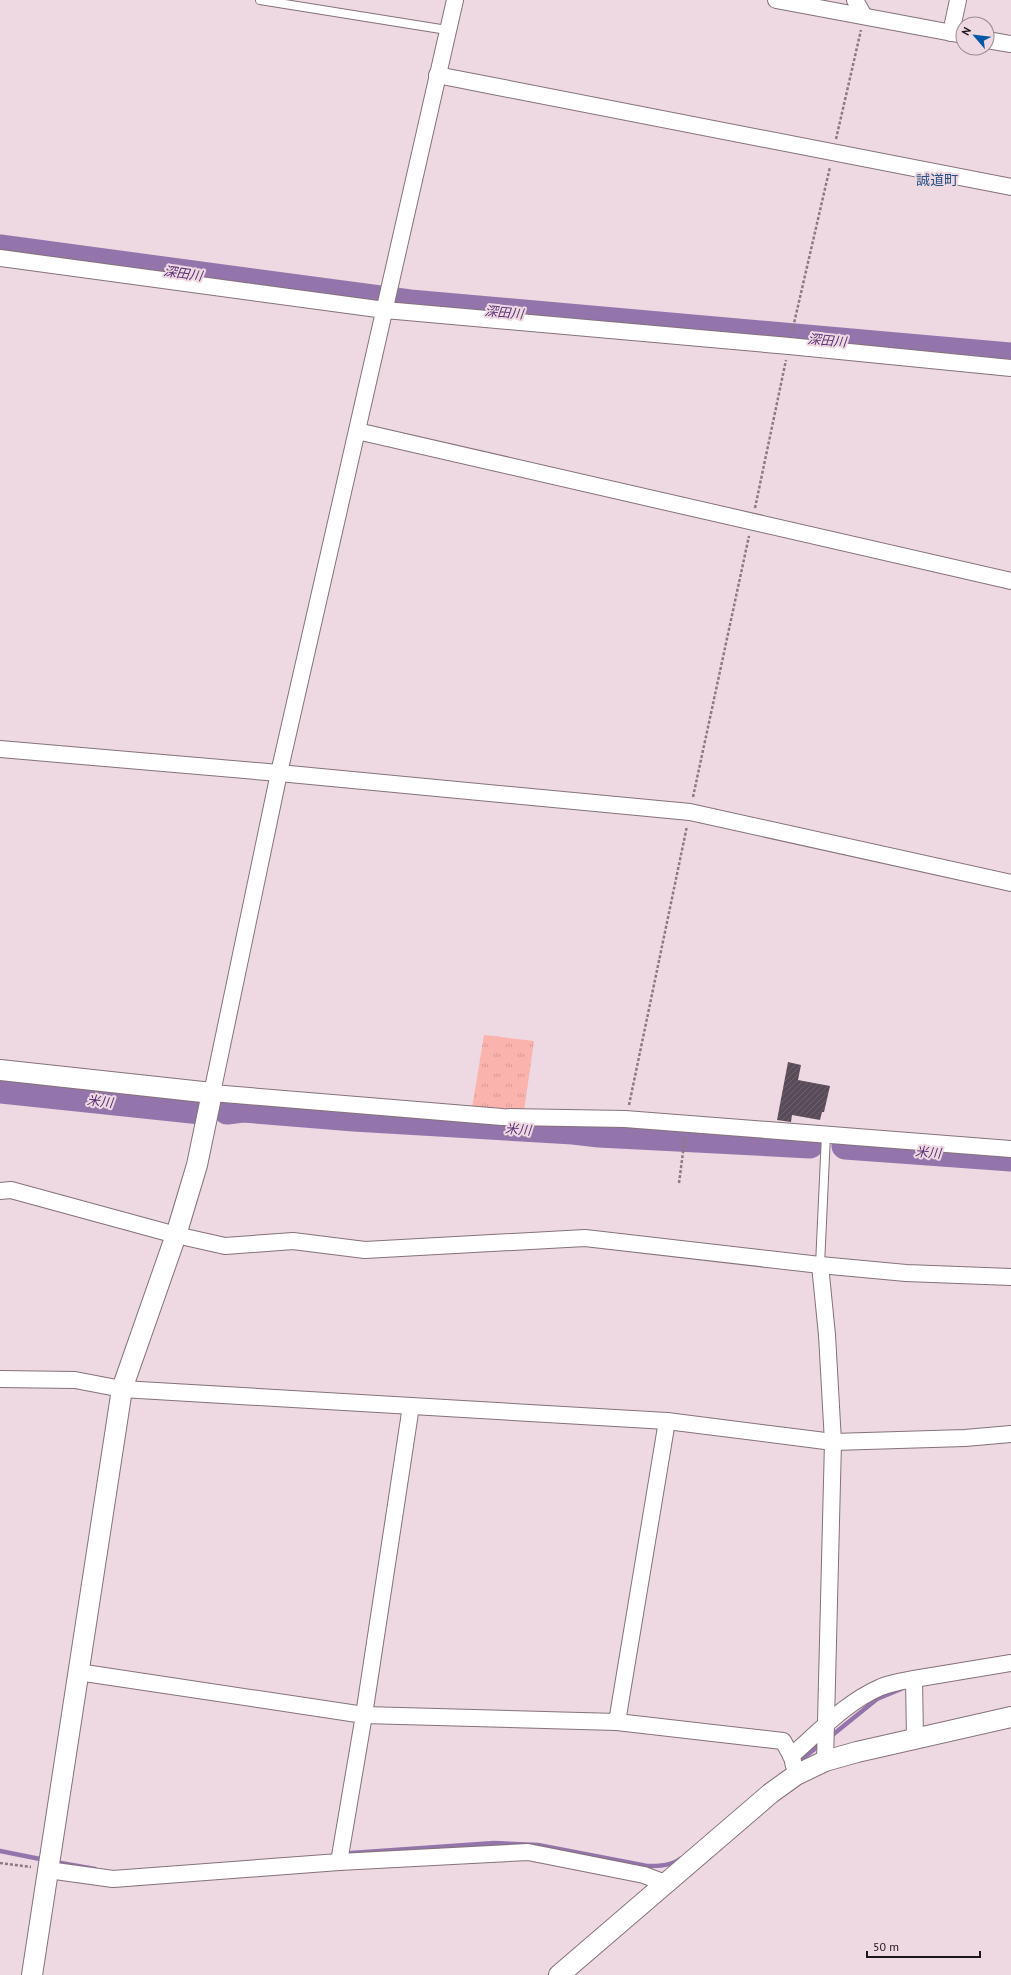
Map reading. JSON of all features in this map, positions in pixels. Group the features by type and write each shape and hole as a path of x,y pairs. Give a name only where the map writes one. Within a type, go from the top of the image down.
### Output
{"street":[{"path":"32,1975 122,1389 176,1235 197,1165 279,772 455,0"},
{"path":"776,0 955,34"},
{"path":"855,0 864,16"},
{"path":"958,0 958,16"},
{"path":"995,41 1011,44"},
{"path":"437,75 1011,187"},
{"path":"0,258 384,310 789,346 1011,368"},
{"path":"357,431 752,523 1011,581"},
{"path":"0,748 279,772 690,812 1011,883"},
{"path":"0,1070 212,1093 502,1117 626,1119 1011,1149"},
{"path":"0,1191 11,1190 176,1235 225,1246 292,1241 365,1250 585,1238 820,1265 906,1273 1011,1277"},
{"path":"820,1265 827,1335 833,1442 825,1761"},
{"path":"0,1379 75,1380 122,1389 667,1421 833,1442 965,1438 1011,1434"},
{"path":"339,1862 364,1715 411,1406"},
{"path":"617,1722 667,1421"},
{"path":"792,1756 826,1723 870,1693 882,1687 914,1678 1011,1663"},
{"path":"78,1672 364,1715 617,1722 783,1742 792,1756 796,1775"},
{"path":"914,1678 915,1738"},
{"path":"559,1975 771,1792 796,1775 825,1761 915,1738 1011,1717"},
{"path":"49,1865 113,1879 339,1862 528,1852 644,1875 665,1883"}],"lane":[{"path":"260,0 447,30"},
{"path":"820,1265 826,1135"}],"path":[{"path":"626,1119 789,346 864,16"},
{"path":"678,1183 685,1142"},
{"path":"0,1863 49,1865"}],"green space":[{"path":"484,1035 534,1041 524,1111 472,1108"}],"building":[{"path":"788,1062 801,1065 798,1080 830,1086 824,1112 822,1112 820,1120 792,1115 791,1122 777,1120"}],"waterway":[{"name":"深田川","path":"0,248 410,303 1011,356"},
{"name":"米川","path":"0,1090 201,1111"},
{"name":"米川","path":"227,1111 243,1109 354,1118 573,1131 599,1134 810,1145"},
{"name":"米川","path":"845,1146 1011,1158"},
{"path":"830,1737 877,1699 901,1689"},
{"path":"797,1763 821,1744"},
{"path":"351,1853 494,1843 538,1845 647,1866 660,1866 680,1859"},
{"path":"0,1851 45,1860"},
{"path":"55,1862 95,1869"}],"district":[{"name":"誠道町","path":"937,180"}]}
